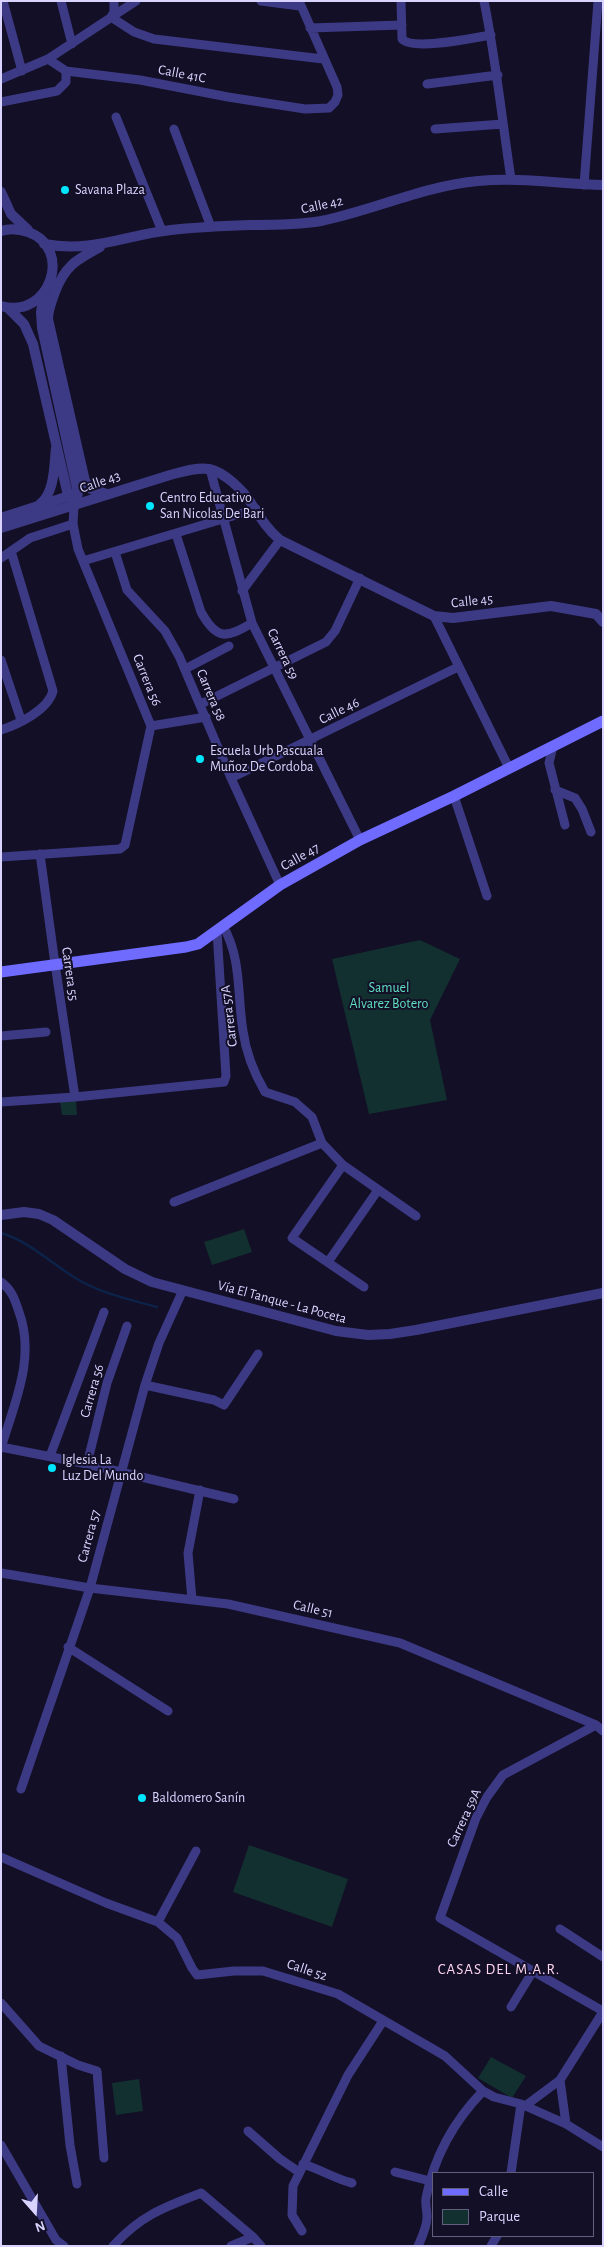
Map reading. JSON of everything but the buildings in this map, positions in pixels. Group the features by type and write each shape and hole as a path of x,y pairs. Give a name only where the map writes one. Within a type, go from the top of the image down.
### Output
{"main road":[{"name":"Calle 47","path":"1,972 198,944 219,932 280,885 360,840 454,796 603,721"}],"street":[{"path":"4,1 22,71"},
{"path":"61,1 72,44"},
{"path":"111,17 114,12 114,1"},
{"path":"1,78 48,59 136,1"},
{"path":"111,17 134,32 154,39 323,59 300,4 261,1"},
{"path":"401,1 402,38 406,43 418,45 491,35"},
{"path":"484,1 498,75 511,179"},
{"path":"584,185 598,1"},
{"path":"310,28 402,26"},
{"name":"Calle 41C","path":"48,59 66,71 140,80 267,104 314,109 329,108 338,96 323,59"},
{"path":"1,102 57,91 66,82 66,71"},
{"path":"427,84 498,75"},
{"path":"116,117 162,231"},
{"path":"435,130 503,124"},
{"path":"174,129 211,226"},
{"name":"Calle 42","path":"44,244 72,248 108,243 162,231 211,226 274,225 321,221 411,195 477,181 511,179 603,185"},
{"path":"1,192 11,214 44,244"},
{"path":"1,231 19,229 31,233"},
{"path":"108,243 76,261 64,272 49,309 48,319 85,480 91,489 108,494"},
{"name":"Carrera 56","path":"40,854 102,852 120,849 125,845 151,726 83,561 75,537 73,495 42,328 44,294 49,285 53,267 52,258 44,244"},
{"path":"5,307 28,305 44,294"},
{"name":"Carrera 56","path":"5,307 24,324 29,334 73,495"},
{"path":"35,507 45,500 49,491 58,442"},
{"name":"Calle 43","path":"1,528 170,475 190,470 210,469"},
{"name":"Calle 45","path":"210,469 227,479 244,494 268,529 280,540 434,616 453,618 551,606 600,616"},
{"name":"Carrera 59","path":"210,469 252,623 360,840"},
{"name":"Calle 43","path":"1,518 73,495"},
{"path":"83,561 256,510"},
{"path":"1,558 30,538 74,524"},
{"path":"176,534 205,620 217,632 226,636 233,635 252,623"},
{"path":"242,591 280,540"},
{"path":"1,730 39,710 47,703 53,692 11,551"},
{"name":"Carrera 58","path":"115,552 127,590 165,631 185,669 231,778 280,885"},
{"path":"201,704 326,642 332,636 360,578"},
{"path":"434,616 509,768"},
{"path":"185,669 229,646"},
{"path":"1,660 21,720"},
{"name":"Calle 46","path":"231,778 458,667"},
{"path":"151,726 206,717"},
{"path":"549,763 553,746"},
{"path":"540,752 549,763 565,825"},
{"path":"556,790 575,798 582,809 591,832"},
{"path":"454,796 487,896"},
{"path":"1,857 40,854"},
{"name":"Carrera 55","path":"40,854 75,1097"},
{"path":"1,1102 75,1097 224,1082 226,1076 219,932"},
{"name":"Carrera 57A","path":"219,932 230,942 236,959 243,1031 249,1060 265,1092 295,1102 312,1117 322,1142 343,1165 416,1216"},
{"path":"1,1036 46,1032"},
{"path":"174,1202 322,1142"},
{"path":"343,1165 292,1238 364,1287"},
{"path":"328,1262 378,1190"},
{"name":"Vía El Tanque - La Poceta","path":"2,1215 24,1212 39,1214 53,1220 132,1273 152,1282 336,1331 368,1335 399,1333 603,1293"},
{"path":"1,1282 9,1288 14,1297 26,1338 26,1360 22,1381 1,1447 87,1464 234,1499"},
{"name":"Carrera 57","path":"21,1789 68,1647 90,1588 145,1385 160,1343 183,1290"},
{"path":"50,1456 104,1312"},
{"name":"Carrera 56","path":"87,1464 107,1383 127,1326"},
{"path":"145,1385 214,1400 224,1405 258,1354"},
{"path":"192,1600 188,1553 200,1490"},
{"name":"Calle 51","path":"1,1573 90,1588 228,1604 400,1643 599,1728"},
{"path":"68,1647 168,1711"},
{"name":"Carrera 59A","path":"533,1971 440,1918 476,1818 487,1797 503,1775 599,1728"},
{"path":"158,1922 196,1851"},
{"name":"Calle 52","path":"1,1856 106,1903 158,1922 177,1938 197,1975 234,1970 263,1971 338,1994 445,2056 483,2091 494,2097 523,2105 566,2124 603,2147"},
{"path":"560,1929 603,1957"},
{"path":"511,2172 523,2105 560,2080 603,2012 533,1971 512,2007"},
{"path":"1,2003 39,2046 78,2066 97,2071 104,2158"},
{"path":"302,2231 292,2215 293,2186 348,2075 383,2021"},
{"path":"61,2056 70,2145 78,2184"},
{"path":"560,2080 566,2124"},
{"path":"433,2172 440,2151 464,2110 483,2091"},
{"path":"248,2131 280,2159 301,2168 320,2169 342,2181 352,2183"},
{"path":"1,2145 56,2240 64,2246"},
{"path":"395,2172 430,2181"},
{"path":"418,2246 427,2218 425,2200 432,2175"},
{"path":"113,2246 122,2236 154,2211 201,2193 254,2237 262,2246"},
{"path":"231,2246 254,2237"}],"green space":[{"name":"Samuel Alvarez Botero","path":"420,940 460,959 430,1020 447,1100 369,1114 332,959"},
{"path":"76,1101 77,1115 62,1115 60,1102"},
{"path":"244,1229 252,1252 212,1265 204,1242"},
{"path":"249,1845 348,1879 332,1927 233,1892"},
{"path":"491,2057 526,2076 512,2098 478,2078"},
{"path":"139,2079 143,2111 116,2115 112,2083"}],"waterway":[{"path":"1,1233 21,1241 86,1284 116,1296 157,1307"}],"place":[{"name":"Savana Plaza","path":"65,190"},
{"name":"Centro Educativo San Nicolas De Bari","path":"150,506"},
{"name":"Escuela Urb Pascuala Muñoz De Cordoba","path":"200,759"},
{"name":"Iglesia La Luz Del Mundo","path":"52,1468"},
{"name":"Baldomero Sanín","path":"142,1798"}],"district":[{"name":"CASAS DEL M.A.R.","path":"499,1969"}]}
